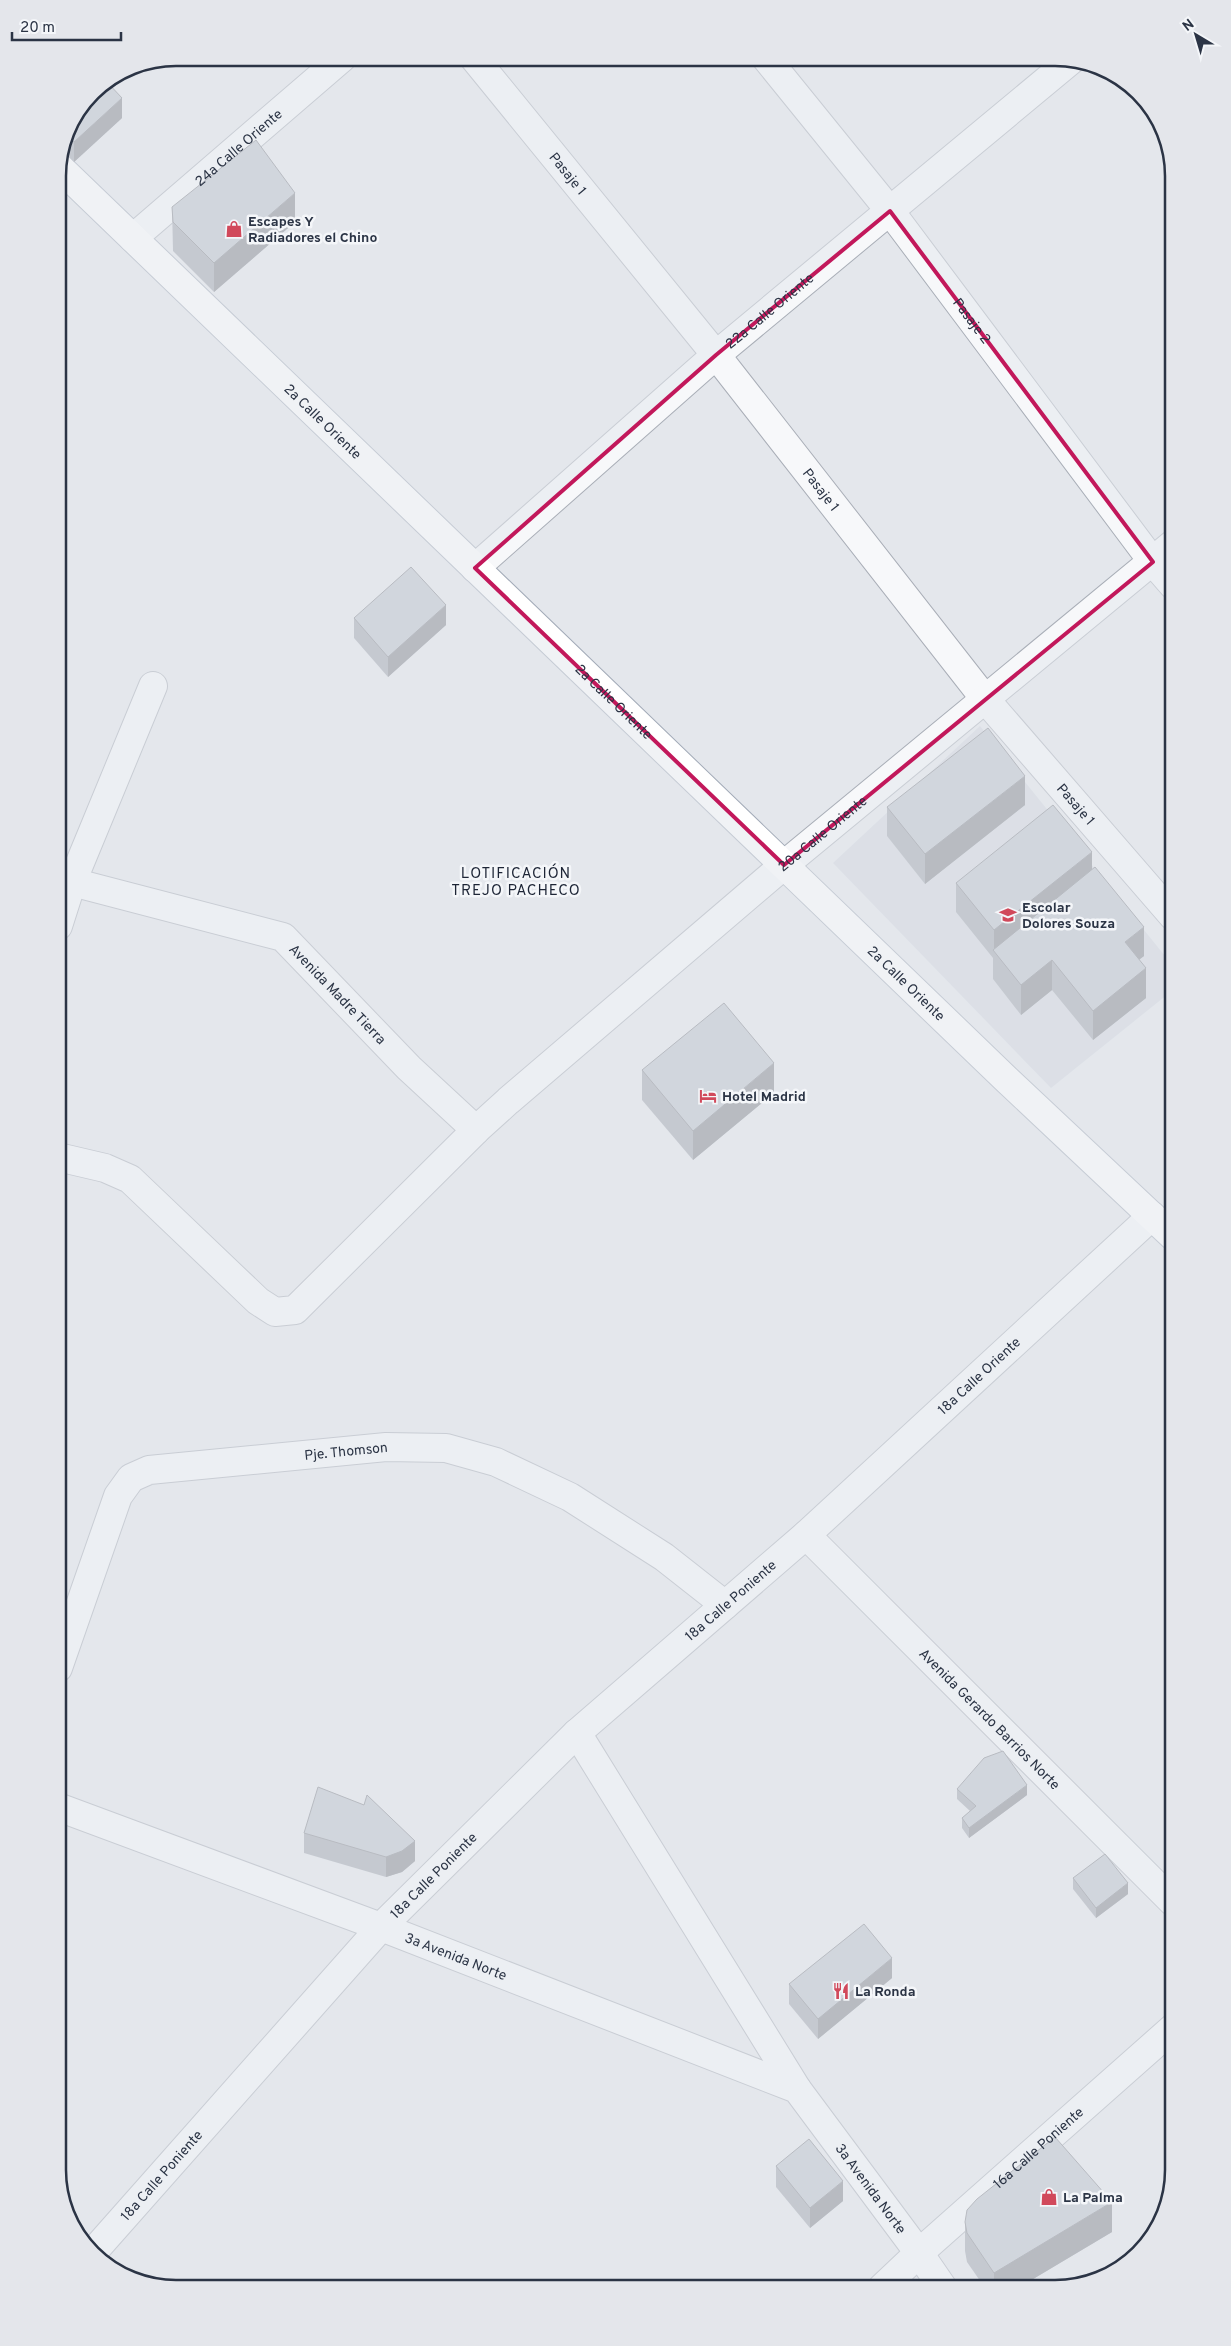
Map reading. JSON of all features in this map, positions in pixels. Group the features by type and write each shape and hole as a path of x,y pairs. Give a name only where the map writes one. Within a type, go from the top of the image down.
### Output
{"main road":[{"name":"2a Calle Oriente","path":"66,174 1006,1079 1165,1228"}],"street":[{"name":"24a Calle Oriente","path":"133,238 333,66"},
{"name":"Pasaje 1","path":"481,66 716,355 985,699 1165,906"},
{"name":"Pasaje 2","path":"772,66 890,212 1153,562 1165,575"},
{"name":"22a Calle Oriente","path":"475,568 716,355 890,212 1063,66"},
{"name":"20a Calle Oriente","path":"66,1159 105,1168 130,1179 258,1301 275,1312 295,1310 476,1130 784,865 1165,552"},
{"path":"66,878 153,686"},
{"name":"Avenida Madre Tierra","path":"66,880 283,937 409,1068 476,1130"},
{"name":"18a Calle Oriente","path":"806,1535 1152,1216"},
{"name":"Pje. Thomson","path":"66,1645 118,1496 131,1478 149,1470 386,1446 446,1448 496,1462 562,1493 664,1557 725,1605"},
{"name":"18a Calle Poniente","path":"97,2247 381,1927 577,1733 806,1535"},
{"name":"Avenida Gerardo Barrios Norte","path":"806,1535 1165,1893"},
{"name":"3a Avenida Norte","path":"577,1733 797,2089 938,2280"},
{"name":"3a Avenida Norte","path":"66,1810 381,1927 797,2089"},
{"name":"16a Calle Poniente","path":"890,2280 1165,2036"}],"highlighted area":[{"path":"890,211 1153,562 784,865 475,568 716,355"}],"shaded area":[{"name":"Escolar Dolores Souza","path":"980,726 1165,956 1165,996 1051,1088 833,863"}],"building":[{"path":"112,87 122,98 74,142 72,140 75,134 89,109 98,98"},
{"path":"256,140 295,193 214,263 173,222 172,207"},
{"path":"411,567 446,605 388,657 354,618"},
{"path":"988,728 1025,776 925,854 887,807"},
{"path":"1053,805 1092,852 994,930 956,883"},
{"path":"1095,867 1144,927 1125,942 1146,968 1093,1011 1052,960 1021,985 993,950"},
{"path":"724,1003 774,1063 693,1131 642,1070"},
{"path":"1003,1751 1027,1785 969,1828 962,1818 976,1806 957,1789 984,1758"},
{"path":"318,1787 364,1805 367,1795 415,1841 402,1851 386,1857 304,1833"},
{"path":"1105,1854 1128,1883 1096,1908 1073,1878"},
{"path":"864,1924 892,1958 818,2019 789,1984"},
{"name":"La Palma","path":"1055,2137 1112,2202 994,2273 967,2233 965,2222 967,2210 977,2199"},
{"path":"809,2139 843,2181 810,2208 776,2166"}],"place":[{"name":"Escapes Y Radiadores el Chino","path":"234,229"},
{"name":"Escolar Dolores Souza","path":"1008,915"},
{"name":"Hotel Madrid","path":"708,1096"},
{"name":"La Ronda","path":"841,1991"},
{"name":"La Palma","path":"1049,2197"}],"district":[{"name":"LOTIFICACIÓN TREJO PACHECO","path":"516,882"}]}
